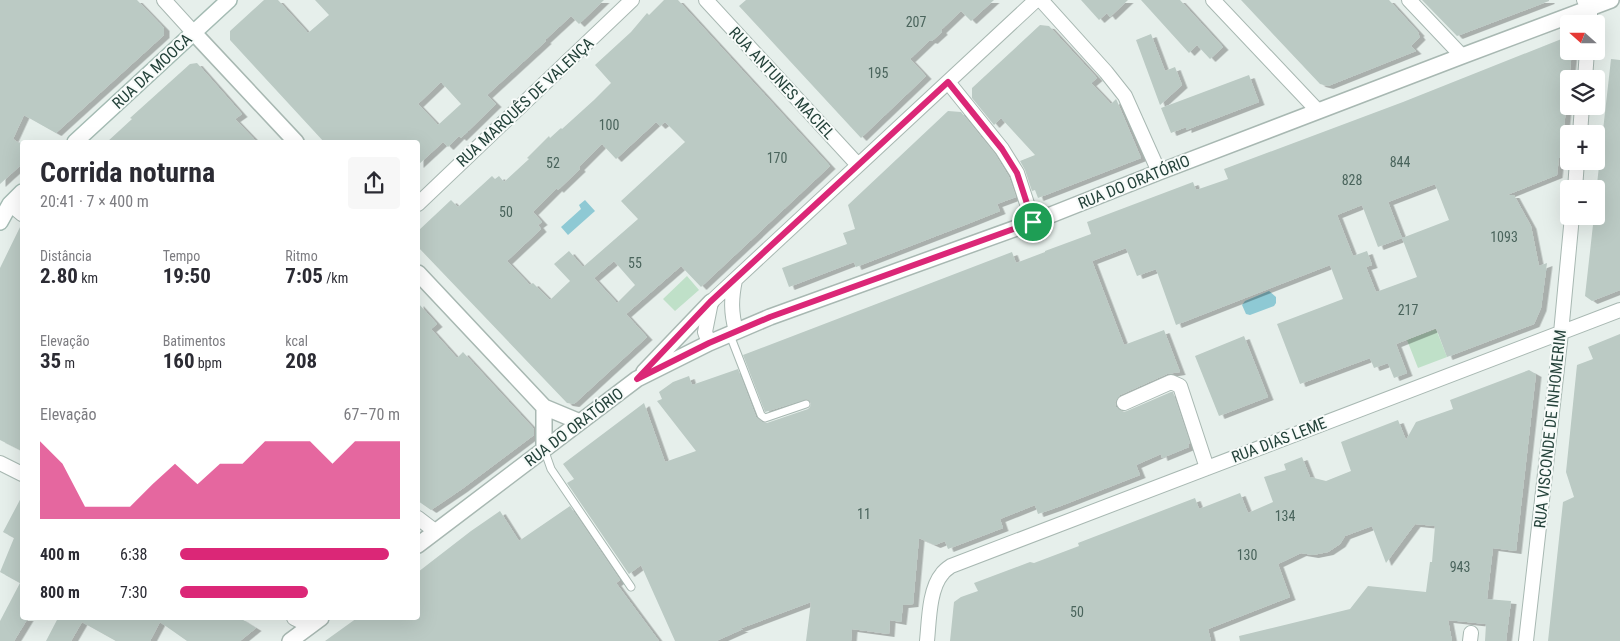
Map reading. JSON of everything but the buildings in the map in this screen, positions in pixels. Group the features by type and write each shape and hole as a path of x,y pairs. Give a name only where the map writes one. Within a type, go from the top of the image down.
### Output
{"street":[{"path":"164,0 294,140"},
{"name":"RUA DA MOOCA","path":"77,140 229,0"},
{"name":"RUA MARQUÊS DE VALENÇA","path":"420,202 632,0"},
{"name":"RUA ANTUNES MACIEL","path":"706,0 858,165"},
{"path":"637,379 710,302 1036,0"},
{"path":"1041,0 1106,72 1125,96 1159,172"},
{"path":"1213,0 1318,111"},
{"path":"1409,0 1462,56"},
{"name":"RUA DO ORATÓRIO","path":"420,543 637,379 709,343 779,314 1033,222 1462,56 1587,4 1611,0"},
{"path":"948,82 1002,149 1017,173 1033,222"},
{"path":"0,222 16,209"},
{"name":"RUA VISCONDE DE INHOMERIM","path":"1526,641 1561,333 1571,225"},
{"path":"420,275 544,407 580,422"},
{"path":"733,333 731,302 735,280"},
{"path":"709,343 705,332 710,302"},
{"name":"RUA DIAS LEME","path":"927,641 932,600 936,585 941,574 951,566 1620,310"},
{"path":"1124,403 1171,382 1180,386 1207,468"},
{"path":"544,407 544,449"},
{"path":"0,463 20,473"},
{"path":"420,520 435,531"},
{"path":"290,641 316,622"}],"lane":[{"path":"733,333 761,415 765,418 806,404"},
{"path":"544,449 552,469 631,587"}],"green space":[{"path":"687,276 699,290 675,311 663,299"},
{"path":"1436,329 1447,357 1418,368 1407,340"}],"water":[{"path":"585,200 595,211 568,235 561,227 581,209 579,205"},
{"path":"1269,291 1276,297 1274,306 1250,315 1246,314 1242,305 1245,301"}],"route":[{"path":"948,82 1002,149 1017,173 1033,222 770,317 709,343 637,379 710,302 948,82"}]}
